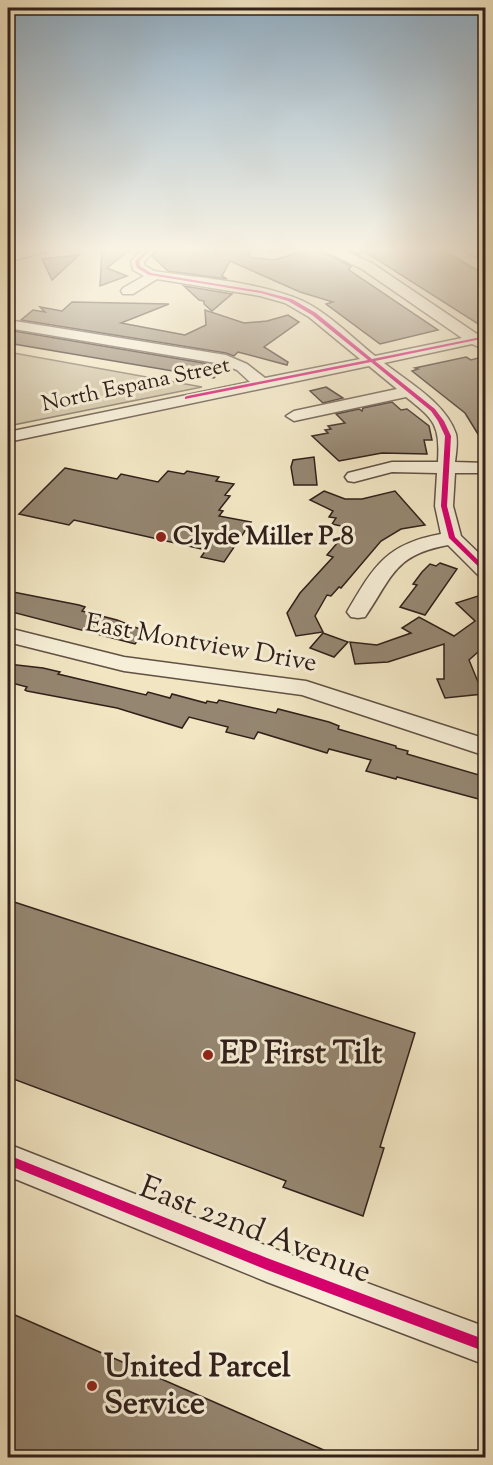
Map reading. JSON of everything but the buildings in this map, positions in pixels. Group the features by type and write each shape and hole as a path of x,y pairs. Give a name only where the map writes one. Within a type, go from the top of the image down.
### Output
{"street":[{"path":"317,316 433,410 447,431 444,506 452,538 486,572"},
{"path":"443,316 481,341"},
{"path":"8,324 226,360 242,367 261,383"},
{"name":"North Espana Street","path":"8,437 370,360 481,341"},
{"path":"294,416 410,391"},
{"path":"354,477 392,467 486,468"},
{"path":"358,612 375,584 392,562 405,551 422,544 452,538"},
{"name":"East Montview Drive","path":"8,635 124,664 282,683 306,688 486,748"},
{"name":"East 22nd Avenue","path":"8,1160 267,1264 486,1346"}],"shaded area":[{"path":"8,352 202,387 8,426"}],"cycle path":[{"path":"317,316 433,410 441,421 448,436 444,506 452,538 486,572"},
{"path":"187,398 486,337"},
{"path":"8,1160 267,1264 486,1346"}],"place":[{"name":"Clyde Miller P-8","path":"161,537"},
{"name":"EP First Tilt","path":"208,1055"},
{"name":"United Parcel Service","path":"92,1386"}]}
